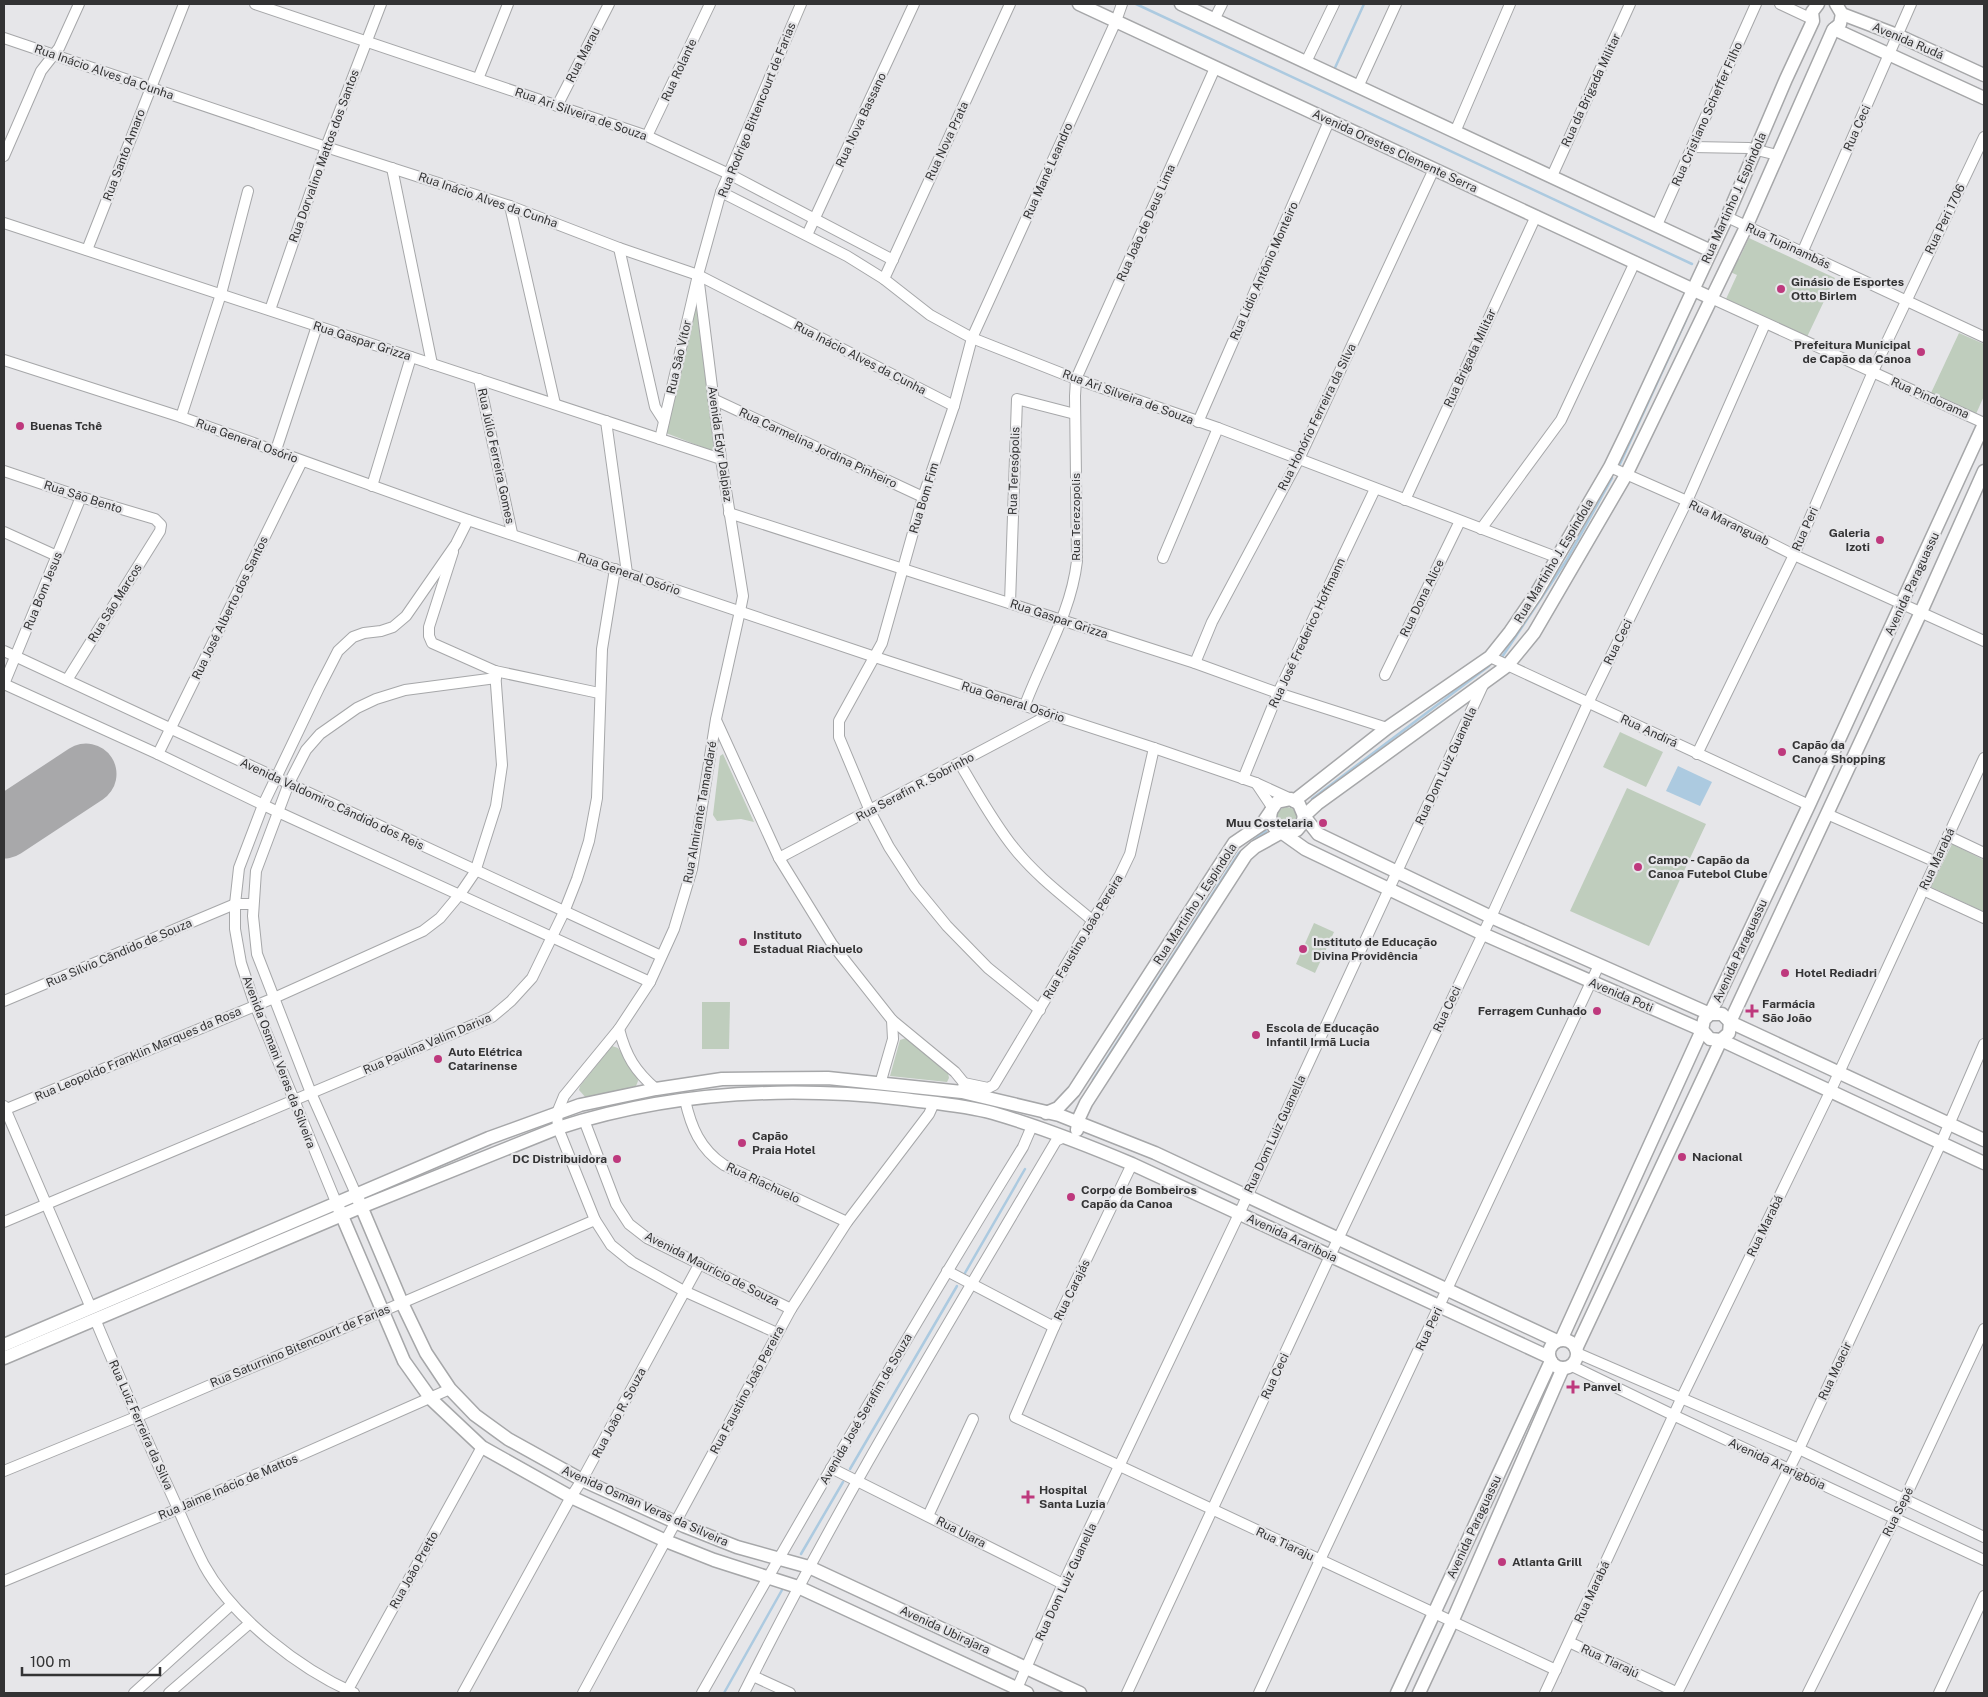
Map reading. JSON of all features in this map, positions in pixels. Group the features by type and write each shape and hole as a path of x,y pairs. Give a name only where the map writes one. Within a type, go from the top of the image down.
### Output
{"main road":[{"name":"Avenida Orestes Clemente Serra","path":"1079,4 1711,298"},
{"path":"1181,4 1711,251"},
{"name":"Rua Martinho J. Espíndola","path":"1032,1126 1033,1118 1058,1108 1074,1091 1234,843 1262,824 1277,802 1292,800 1388,728 1490,657 1510,632 1536,594 1610,467 1727,217 1812,20 1812,12 1818,4"},
{"name":"Rua Martinho J. Espíndola","path":"1078,1123 1086,1103 1246,855 1255,847 1282,832 1290,833 1297,830 1302,824 1304,816 1508,666 1534,633 1626,475 1746,226 1833,29 1840,24 1839,9"},
{"name":"Avenida Rudá","path":"1839,9 1984,75"},
{"name":"Avenida Rudá","path":"1812,20 1818,28 1823,30 1833,29 1984,98"},
{"name":"Avenida Paraguassu","path":"1559,1341 1702,1030 1704,1020 1710,1014 1809,805 1903,604 1984,424"},
{"name":"Avenida Paraguassu","path":"1577,1351 1722,1040 1729,1033 1730,1022 1921,612 1984,471"},
{"name":"Avenida Poti","path":"1292,800 1299,804 1304,816 1318,834 1397,873 1599,966 1710,1014 1722,1014 1730,1022 1838,1074 1984,1140"},
{"name":"Avenida Poti","path":"1272,809 1270,818 1274,827 1305,849 1483,934 1702,1030 1710,1039 1722,1040 1984,1163"},
{"name":"Avenida Arariboia","path":"93,1314 336,1202 489,1138 557,1113 596,1101 656,1089 722,1079 828,1078 880,1084 963,1087 1078,1123 1155,1153 1559,1341"},
{"name":"Avenida Arariboia","path":"93,1314 558,1128 584,1120 685,1100 731,1094 816,1094 880,1096 992,1113 1064,1137 1176,1184 1550,1359"},
{"path":"1064,1137 1074,1133 1078,1123"},
{"path":"1147,1171 1155,1153"},
{"path":"1176,1184 1184,1167"},
{"name":"Avenida Osman Veras da Silveira","path":"356,1194 402,1303 426,1352 450,1389 475,1415 508,1439 582,1480 677,1523 737,1547 809,1567"},
{"name":"Avenida Osman Veras da Silveira","path":"336,1202 404,1361 431,1399 482,1447 571,1497 666,1541 714,1560 798,1586"},
{"path":"1265,1226 1272,1208"},
{"path":"1373,1276 1382,1258"},
{"path":"4,1345 93,1314"},
{"path":"4,1358 93,1314"},
{"path":"1559,1341 1570,1342 1577,1351 1577,1358 1567,1367 1558,1367 1550,1359 1550,1348 1559,1341"},
{"name":"Avenida Paraguassu","path":"1397,1693 1550,1359"},
{"name":"Avenida Paraguassu","path":"1419,1693 1567,1367"},
{"name":"Avenida Ubirajara","path":"809,1567 1080,1693"},
{"name":"Avenida Ubirajara","path":"798,1586 1020,1692"}],"street":[{"path":"4,156 41,72 59,48 79,4"},
{"name":"Rua Santo Amaro","path":"87,250 184,4"},
{"name":"Rua Ari Silveira de Souza","path":"255,4 647,136 728,174 893,260"},
{"name":"Rua Dorvalino Mattos dos Santos","path":"270,310 326,147 381,4"},
{"path":"478,79 508,4"},
{"name":"Rua Marau","path":"557,106 609,4"},
{"name":"Rua Rolante","path":"647,136 710,4"},
{"name":"Rua Rodrigo Bittencourt de Farias","path":"698,275 728,174 801,4"},
{"name":"Rua Nova Bassano","path":"807,235 914,4"},
{"name":"Rua Nova Prata","path":"884,279 1010,4"},
{"path":"1214,20 1222,4"},
{"path":"1306,62 1334,4"},
{"path":"1358,87 1396,4"},
{"path":"1455,132 1510,4"},
{"name":"Rua da Brigada Militar","path":"1552,176 1630,4"},
{"name":"Rua Cristiano Scheffer Filho","path":"1657,225 1756,4"},
{"name":"Avenida Rudá","path":"1780,4 1812,20"},
{"name":"Rua Ceci","path":"1802,253 1911,4"},
{"name":"Rua Mané Leandro","path":"972,338 1116,21 1121,5"},
{"name":"Rua Inácio Alves da Cunha","path":"4,38 326,147 510,206 619,248 698,275 954,406"},
{"name":"Rua João de Deus Lima","path":"1076,379 1215,68"},
{"name":"Rua Lídio Antônio Monteiro","path":"1198,422 1330,120"},
{"name":"Rua Peri 1706","path":"1906,300 1984,137"},
{"path":"1692,147 1756,149 1777,155"},
{"path":"392,168 432,364"},
{"name":"Rua Honório Ferreira da Silva","path":"1195,663 1212,622 1299,459 1434,169"},
{"path":"182,417 221,294 248,191"},
{"name":"Rua Ari Silveira de Souza","path":"722,192 848,256 884,279 930,315 972,338 1076,379 1218,428 1556,557"},
{"path":"510,206 555,404"},
{"name":"Rua Brigada Militar","path":"1405,500 1536,216"},
{"name":"Rua Tupinambás","path":"1727,217 1984,337"},
{"name":"Rua Gaspar Grizza","path":"4,223 721,459"},
{"path":"619,248 655,407 664,421"},
{"path":"1481,529 1561,420 1635,262"},
{"name":"Avenida Edyr Dalpiaz","path":"698,275 721,459 743,596 740,612"},
{"name":"Rua São Vítor","path":"660,439 698,275"},
{"name":"Rua Pindorama","path":"1711,298 1984,424"},
{"name":"Rua Peri","path":"1697,754 1794,554 1906,300"},
{"name":"Rua Ceci","path":"1127,1693 1330,1256 1491,917 1588,703 1686,501 1765,324"},
{"path":"276,450 317,326"},
{"name":"Rua Bom Fim","path":"972,338 954,406 923,497 882,644 839,720 839,737 870,811 889,847 915,887 947,926 988,968 1040,1010"},
{"path":"372,486 411,357"},
{"name":"Rua General Osório","path":"4,360 182,417 468,520 512,533 740,612 1154,748 1256,783 1292,800"},
{"name":"Rua Terezopolis","path":"1024,705 1062,621 1075,579 1077,561 1076,379"},
{"name":"Rua Júlio Ferreira Gomes","path":"480,380 512,533"},
{"name":"Rua Carmelina Jordina Pinheiro","path":"713,399 923,497"},
{"name":"Rua Teresópolis","path":"1010,603 1016,399 1075,414"},
{"path":"606,421 627,573"},
{"path":"1163,558 1218,428"},
{"name":"Rua José Alberto dos Santos","path":"158,754 302,461"},
{"name":"Rua Maranguab","path":"1610,467 1984,641"},
{"name":"Rua São Bento","path":"4,470 81,497 155,519 161,524"},
{"name":"Rua José Frederico Hoffmann","path":"1243,779 1278,693 1375,489"},
{"name":"Rua Bom Jesus","path":"4,684 81,497"},
{"name":"Rua Gaspar Grizza","path":"729,513 1195,663 1278,693 1388,728"},
{"path":"468,520 456,544 429,626 429,636 432,643 496,674 599,693"},
{"name":"Rua Dona Alice","path":"1385,676 1460,521"},
{"name":"Rua São Marcos","path":"67,680 160,531 161,524"},
{"path":"4,532 57,556"},
{"name":"Avenida Osmani Veras da Silveira","path":"336,1202 293,1101 255,1005 241,963 236,929 235,904 239,868 263,805 338,651 353,637 393,627 406,616 456,544"},
{"name":"Rua Paulina Valim Dariva","path":"4,1222 492,1017 511,1001 532,978 553,937 577,879 589,841 597,798 599,693 602,649 615,569"},
{"name":"Rua Almirante Tamandaré","path":"557,1113 564,1096 619,1029 650,982 674,929 692,869 716,719 740,612"},
{"name":"Avenida Valdomiro Cândido dos Reis","path":"4,651 277,777 475,872 661,956"},
{"name":"Rua Andirá","path":"1490,657 1809,805"},
{"path":"289,784 306,750 320,734 357,708 376,699 405,690 496,674"},
{"name":"Rua Leopoldo Franklin Marques da Rosa","path":"4,1108 274,998 423,931 440,918 475,872 496,806 502,765 496,674"},
{"name":"Rua Dom Luiz Guanella","path":"1020,1692 1026,1668 1064,1584 1239,1214 1484,682"},
{"path":"4,684 650,982"},
{"name":"Rua Serafin R. Sobrinho","path":"778,858 1052,714"},
{"path":"716,719 778,858 832,944 892,1020 955,1072 963,1087"},
{"name":"Rua Faustino João Pereira","path":"963,1087 988,1088 994,1085 1120,875 1130,854 1154,748"},
{"name":"Rua Marabá","path":"1545,1693 1682,1397 1831,1090 1984,758"},
{"path":"960,764 993,818 1015,849 1044,879 1093,921"},
{"path":"1256,783 1272,809"},
{"name":"Avenida Osmani Veras da Silveira","path":"289,784 256,871 253,930 257,954 311,1093 356,1194"},
{"path":"1827,814 1936,862"},
{"path":"1948,836 1984,853"},
{"path":"239,868 256,871"},
{"path":"1923,890 1984,918"},
{"path":"235,904 253,904"},
{"name":"Rua Silvio Cãndido de Souza","path":"4,1001 235,904"},
{"name":"Rua Peri","path":"1259,1693 1599,966"},
{"path":"880,1084 894,1039 892,1020"},
{"path":"619,1029 624,1048 632,1064 641,1077 656,1089"},
{"name":"Rua Moacir","path":"1677,1693 1790,1469 1941,1143 1984,1044"},
{"name":"Rua Riachuelo","path":"685,1100 690,1120 700,1142 714,1158 724,1165 847,1222"},
{"name":"Rua Faustino João Pereira","path":"584,1693 791,1309 847,1222 929,1114 934,1103"},
{"name":"Rua Luiz Ferreira da Silva","path":"4,1108 136,1417 205,1566 232,1604 250,1623 297,1662 350,1692"},
{"path":"557,1113 558,1128 595,1220 611,1245 632,1262 684,1292 777,1333"},
{"name":"Avenida Maurício de Souza","path":"584,1120 616,1204 629,1224 648,1238 791,1309"},
{"name":"Avenida José Serafim de Souza","path":"702,1693 831,1468 1022,1147 1032,1126"},
{"path":"744,1693 798,1586 858,1481 1056,1141 1064,1137"},
{"name":"Rua Carajás","path":"1015,1417 1054,1327 1132,1164"},
{"name":"Rua Saturnino Bitencourt de Farias","path":"4,1471 136,1417 595,1220"},
{"name":"Rua João R. Souza","path":"463,1693 700,1263"},
{"path":"947,1271 1054,1327"},
{"name":"Rua Sepé","path":"1808,1693 1904,1500 1984,1329"},
{"name":"Avenida Ararigbóia","path":"1577,1351 1799,1449 1984,1537"},
{"name":"Avenida Ararigbóia","path":"1567,1367 1984,1560"},
{"name":"Rua Jaime Inácio de Mattos","path":"4,1581 178,1509 450,1389"},
{"name":"Rua Tiaraju","path":"1015,1417 1556,1670"},
{"path":"928,1516 973,1419"},
{"name":"Rua João Pretto","path":"350,1692 482,1447"},
{"name":"Rua Uiara","path":"831,1468 1064,1584"},
{"path":"1939,1693 1980,1614 1984,1596"},
{"path":"134,1693 232,1604"},
{"path":"169,1693 250,1623"},
{"name":"Rua Tiarajú","path":"1569,1642 1677,1693"},
{"path":"753,1676 790,1693"}],"green space":[{"name":"Ginásio de Esportes Otto Birlem","path":"1749,238 1835,278 1807,337 1726,299 1737,275 1728,271 1735,258 1739,259"},
{"path":"696,305 715,452 666,433"},
{"path":"1959,333 1984,344 1984,396 1976,414 1931,393"},
{"path":"1620,732 1663,752 1646,787 1603,767"},
{"path":"723,754 754,822 741,819 717,821 713,815 720,756"},
{"name":"Campo - Capão da Canoa Futebol Clube","path":"1627,788 1706,824 1649,946 1570,911"},
{"path":"1287,807 1294,810 1297,817 1294,824 1287,827 1280,824 1277,817 1280,810"},
{"path":"1952,844 1984,860 1984,912 1931,887"},
{"path":"1314,923 1334,932 1315,973 1296,964"},
{"path":"702,1002 730,1002 729,1049 702,1049"},
{"path":"906,1038 948,1073 949,1078 947,1082 890,1076 900,1040"},
{"path":"612,1046 618,1048 637,1076 636,1086 587,1099 579,1090 580,1086"}],"water":[{"path":"1678,766 1712,782 1700,806 1666,791"}],"waterway":[{"path":"1136,4 1692,264"},
{"path":"1334,70 1364,4"},
{"path":"1619,466 1686,320"},
{"path":"1502,657 1566,561 1612,478"},
{"path":"1312,799 1489,666"},
{"path":"1253,841 1266,831"},
{"path":"1093,1080 1239,853 1243,850"},
{"path":"965,1273 1025,1169"},
{"path":"850,1469 957,1286"},
{"path":"801,1554 843,1482"},
{"path":"724,1693 782,1590"}],"runway":[{"path":"4,828 86,774"}],"place":[{"name":"Ginásio de Esportes Otto Birlem","path":"1781,289"},
{"name":"Prefeitura Municipal de Capão da Canoa","path":"1921,352"},
{"name":"Buenas Tchê","path":"20,426"},
{"name":"Galeria Izoti","path":"1880,540"},
{"name":"Capão da Canoa Shopping","path":"1782,752"},
{"name":"Muu Costelaria","path":"1323,823"},
{"name":"Campo - Capão da Canoa Futebol Clube","path":"1638,867"},
{"name":"Instituto Estadual Riachuelo","path":"743,942"},
{"name":"Instituto de Educação Divina Providência","path":"1303,949"},
{"name":"Hotel Rediadri","path":"1785,973"},
{"name":"Ferragem Cunhado","path":"1597,1011"},
{"name":"Farmácia São João","path":"1752,1011"},
{"name":"Escola de Educação Infantil Irmã Lucia","path":"1256,1035"},
{"name":"Auto Elétrica Catarinense","path":"438,1059"},
{"name":"Capão Praia Hotel","path":"742,1143"},
{"name":"Nacional","path":"1682,1157"},
{"name":"DC Distribuidora","path":"617,1159"},
{"name":"Corpo de Bombeiros Capão da Canoa","path":"1071,1197"},
{"name":"Panvel","path":"1573,1387"},
{"name":"Hospital Santa Luzia","path":"1028,1497"},
{"name":"Atlanta Grill","path":"1502,1562"}]}
